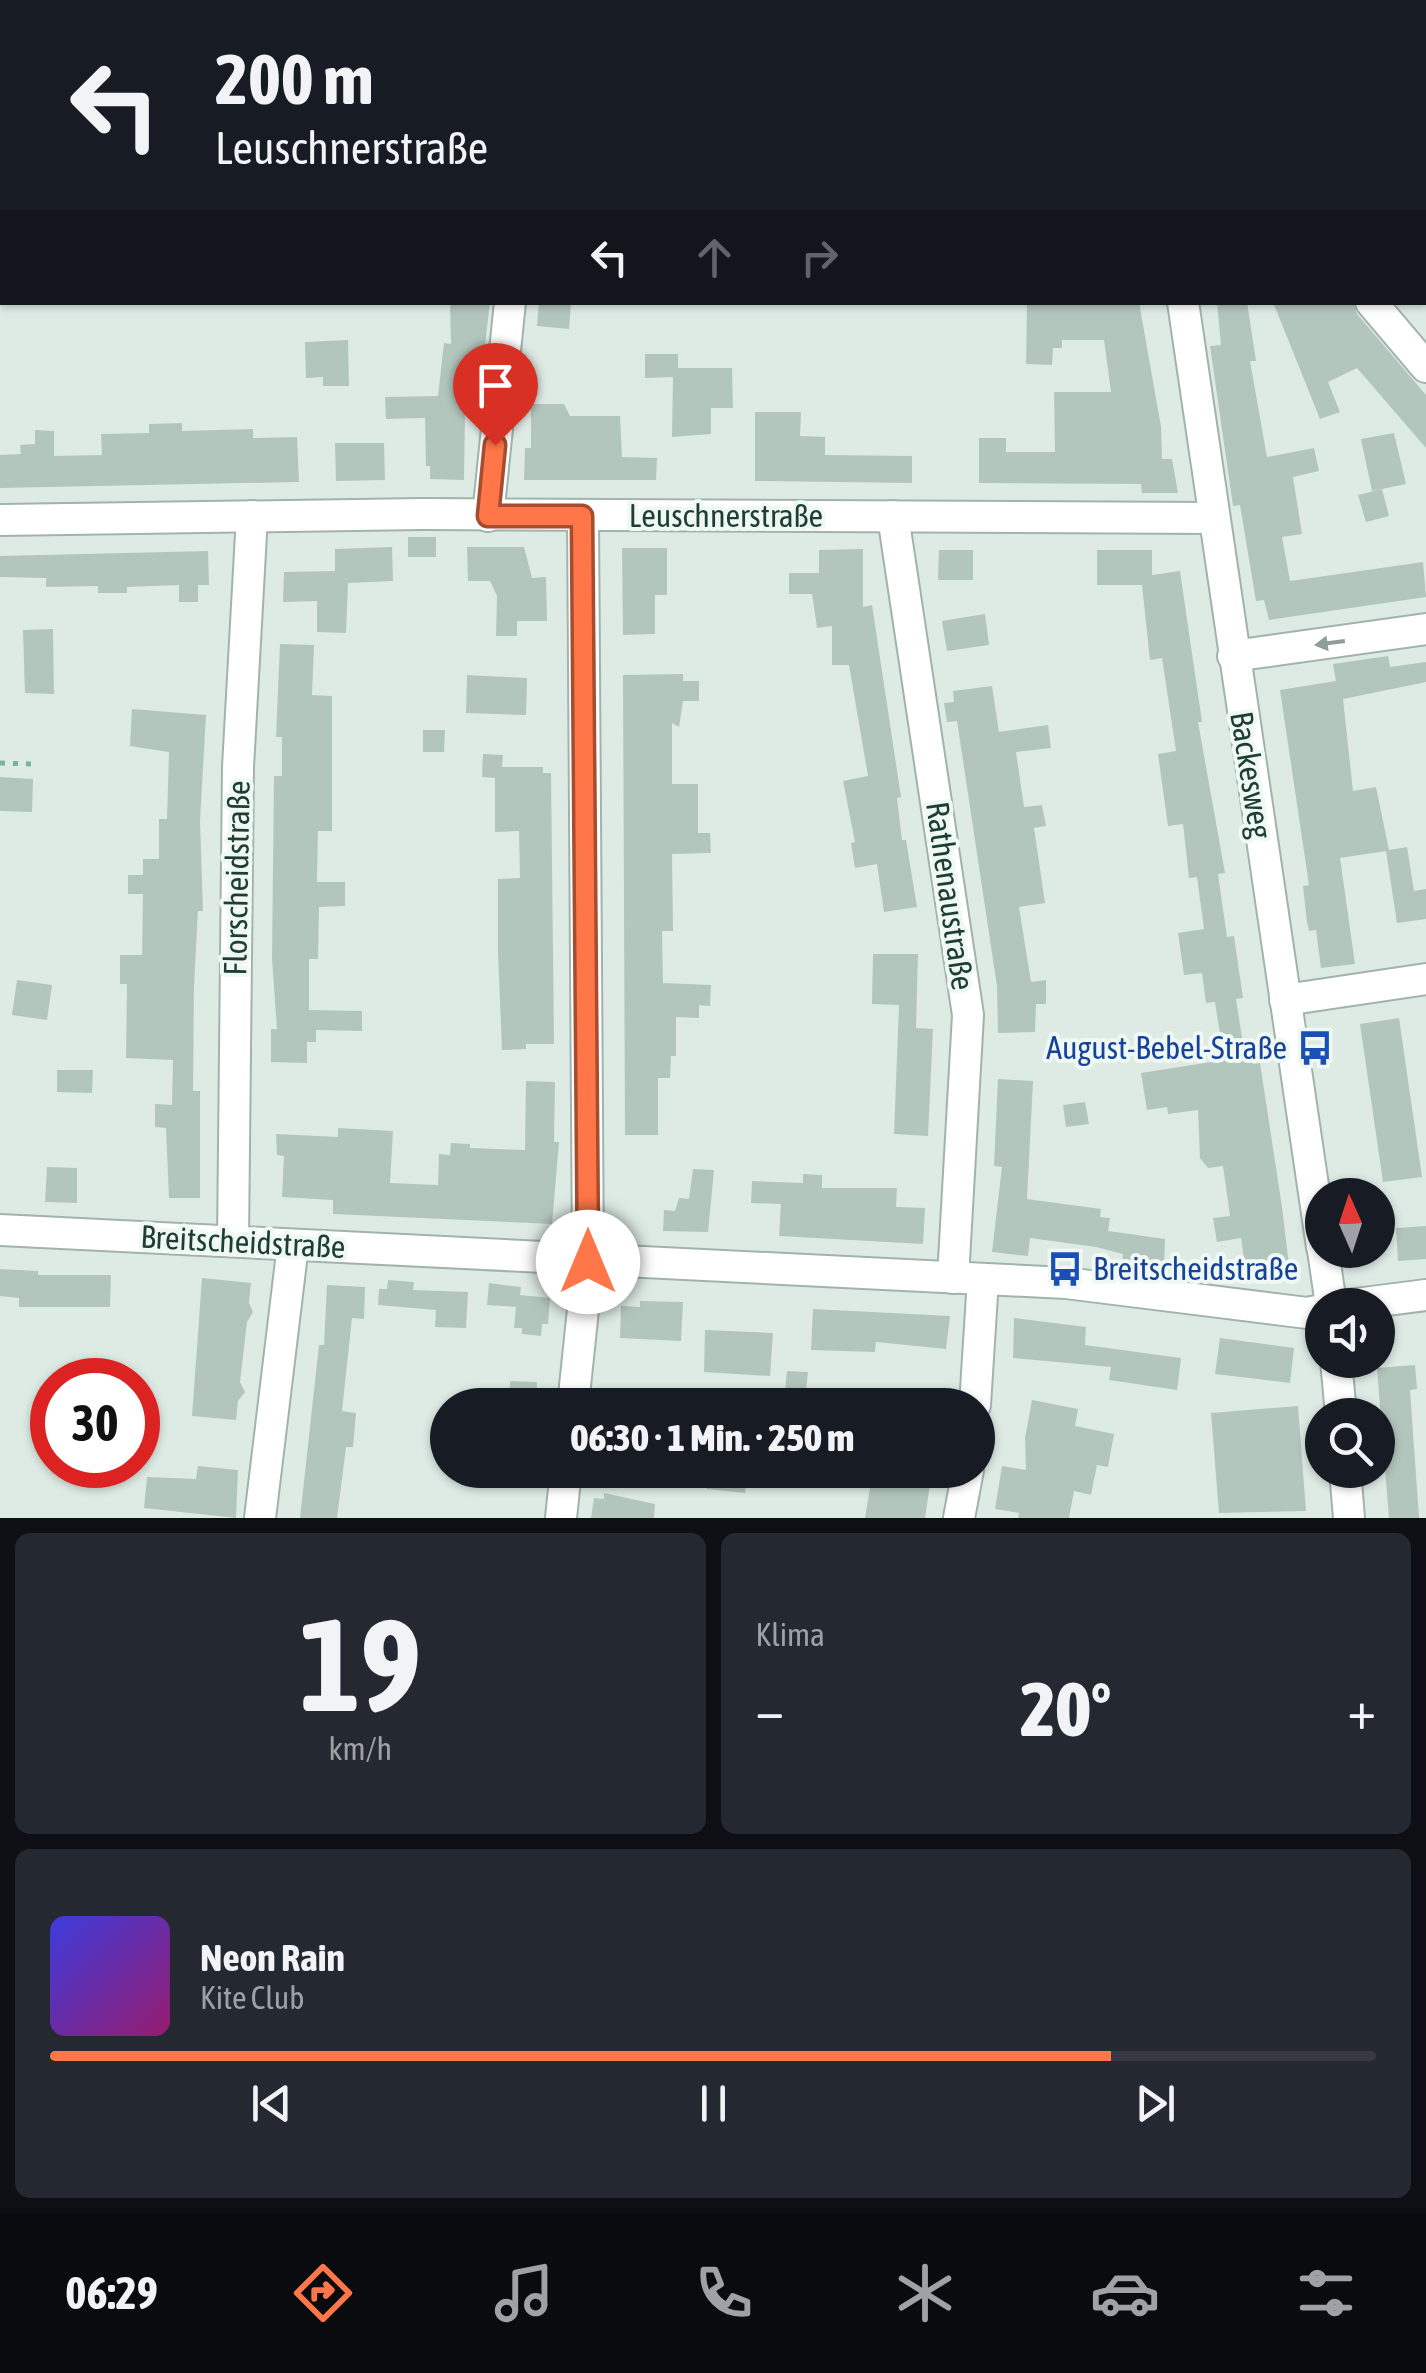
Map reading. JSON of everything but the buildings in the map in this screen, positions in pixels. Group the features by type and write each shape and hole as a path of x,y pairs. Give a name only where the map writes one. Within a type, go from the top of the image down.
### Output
{"street":[{"path":"488,516 510,305"},
{"name":"Backesweg","path":"1183,305 1312,1178"},
{"path":"1374,305 1426,367"},
{"name":"Leuschnerstraße","path":"0,520 252,516 1213,518"},
{"name":"Florscheidstraße","path":"233,1241 238,767 252,516"},
{"path":"575,1388 588,1262 582,516"},
{"name":"Rathenaustraße","path":"893,516 968,1015 968,1278 974,1388"},
{"path":"1233,656 1426,629"},
{"path":"1285,1000 1426,978"},
{"name":"Breitscheidstraße","path":"0,1230 1128,1288 1305,1313"},
{"path":"260,1518 293,1245"},
{"path":"1395,1299 1426,1295"},
{"path":"561,1518 564,1488"},
{"path":"959,1518 965,1488"},
{"path":"1347,1488 1349,1518"}],"path":[{"path":"0,763 31,764"}],"place":[{"name":"August-Bebel-Straße","path":"1315,1048"},
{"name":"Breitscheidstraße","path":"1065,1269"}],"route":[{"path":"495,445 488,516 582,516 588,1262"}]}
